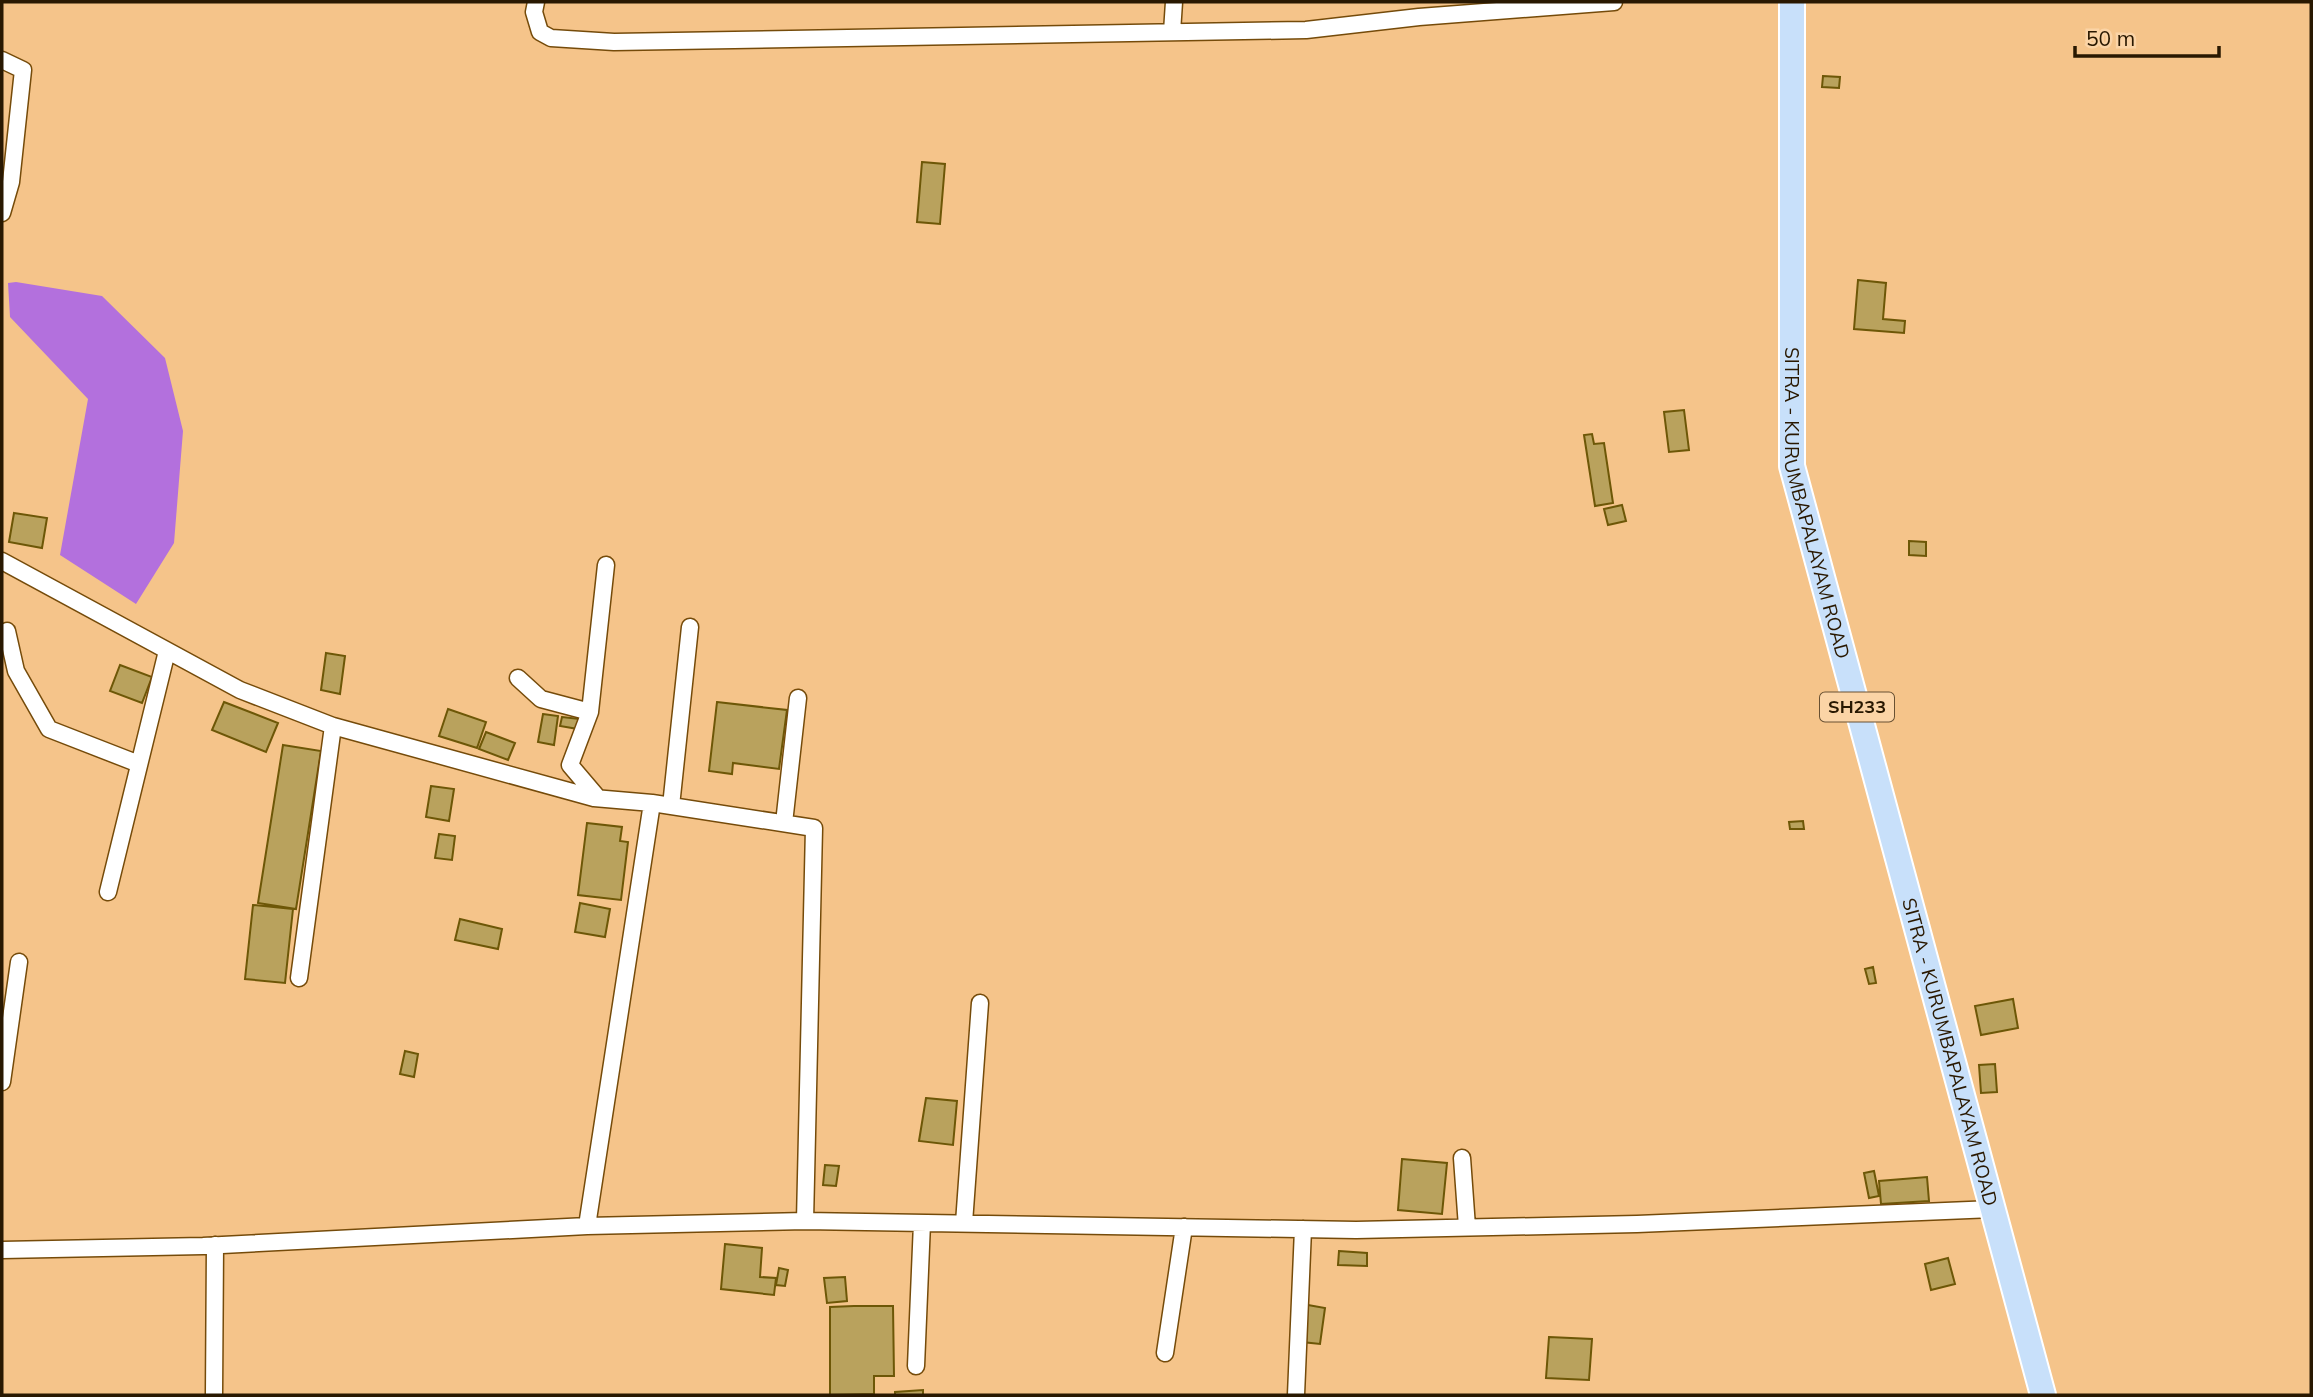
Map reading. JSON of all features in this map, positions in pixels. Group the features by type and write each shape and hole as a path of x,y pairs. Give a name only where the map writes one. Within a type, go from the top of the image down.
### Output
{"main road":[{"name":"SITRA - KURUMBAPALAYAM ROAD","path":"1792,2 1792,466 2043,1395"}],"street":[{"path":"536,2 534,12 540,32 551,38 614,42 1306,30 1419,17 1614,2"},
{"path":"1172,32 1174,2"},
{"path":"2,60 23,70 11,183 2,212"},
{"path":"2,561 240,690 333,726 598,798 652,803 814,828 805,1221"},
{"path":"598,798 570,765 590,712 606,565"},
{"path":"671,806 690,627"},
{"path":"7,631 16,671 49,729 139,764"},
{"path":"108,892 167,651"},
{"path":"518,678 541,699 590,712"},
{"path":"784,823 798,698"},
{"path":"299,978 333,726"},
{"path":"587,1226 652,803"},
{"path":"2,1082 19,962"},
{"path":"964,1223 980,1003"},
{"path":"1462,1158 1467,1227"},
{"path":"2,1250 215,1245 587,1226 805,1221 1303,1229 1637,1224 1993,1209"},
{"path":"916,1366 922,1223"},
{"path":"1165,1353 1184,1227"},
{"path":"1296,1395 1303,1229"},
{"path":"214,1395 215,1245"}],"shaded area":[{"path":"8,283 102,296 165,358 183,431 174,543 136,604 60,555 88,399 10,317"}],"building":[{"path":"1823,76 1840,77 1839,88 1822,87"},
{"path":"922,162 945,164 940,224 917,222"},
{"path":"1858,280 1886,283 1883,319 1905,321 1904,333 1854,329"},
{"path":"1684,410 1689,450 1669,452 1664,412"},
{"path":"1592,434 1594,444 1604,443 1613,503 1595,506 1584,435"},
{"path":"1622,505 1626,521 1608,525 1604,509"},
{"path":"14,513 47,518 42,548 9,542"},
{"path":"1909,541 1926,542 1926,556 1909,555"},
{"path":"326,653 345,656 340,694 321,690"},
{"path":"120,665 152,677 142,703 110,691"},
{"path":"224,702 278,723 266,752 212,730"},
{"path":"717,702 787,710 779,769 733,763 732,774 709,771"},
{"path":"448,709 486,722 477,748 439,736"},
{"path":"543,714 558,716 554,745 538,742"},
{"path":"562,717 580,719 578,729 560,726"},
{"path":"486,732 515,743 508,760 479,749"},
{"path":"283,745 321,751 296,909 258,903"},
{"path":"431,786 454,789 449,821 426,817"},
{"path":"1803,821 1804,829 1790,829 1789,822"},
{"path":"587,823 622,827 620,841 628,842 621,900 578,895"},
{"path":"439,834 455,836 452,860 435,858"},
{"path":"580,903 610,909 605,937 575,932"},
{"path":"253,905 293,909 285,983 245,979"},
{"path":"460,919 502,929 498,949 455,940"},
{"path":"1873,967 1876,983 1869,984 1865,969"},
{"path":"2013,999 2018,1028 1981,1035 1975,1006"},
{"path":"405,1051 418,1054 414,1077 400,1074"},
{"path":"1995,1064 1997,1092 1981,1093 1979,1065"},
{"path":"926,1098 957,1101 953,1145 919,1141"},
{"path":"1402,1159 1447,1163 1442,1214 1398,1210"},
{"path":"825,1165 839,1166 836,1186 823,1185"},
{"path":"1874,1171 1879,1196 1869,1198 1864,1173"},
{"path":"1927,1177 1929,1201 1881,1204 1879,1181"},
{"path":"725,1244 762,1248 760,1277 776,1278 774,1295 721,1289"},
{"path":"1339,1251 1367,1253 1367,1266 1338,1265"},
{"path":"1948,1258 1955,1284 1931,1290 1925,1264"},
{"path":"779,1268 788,1270 785,1286 776,1285"},
{"path":"845,1277 847,1301 827,1303 824,1278"},
{"path":"1308,1305 1325,1308 1320,1344 1302,1342"},
{"path":"893,1306 894,1376 874,1376 874,1394 830,1395 830,1307"},
{"path":"1549,1337 1592,1339 1589,1380 1546,1378"},
{"path":"923,1390 923,1395 895,1395 895,1392"}]}
